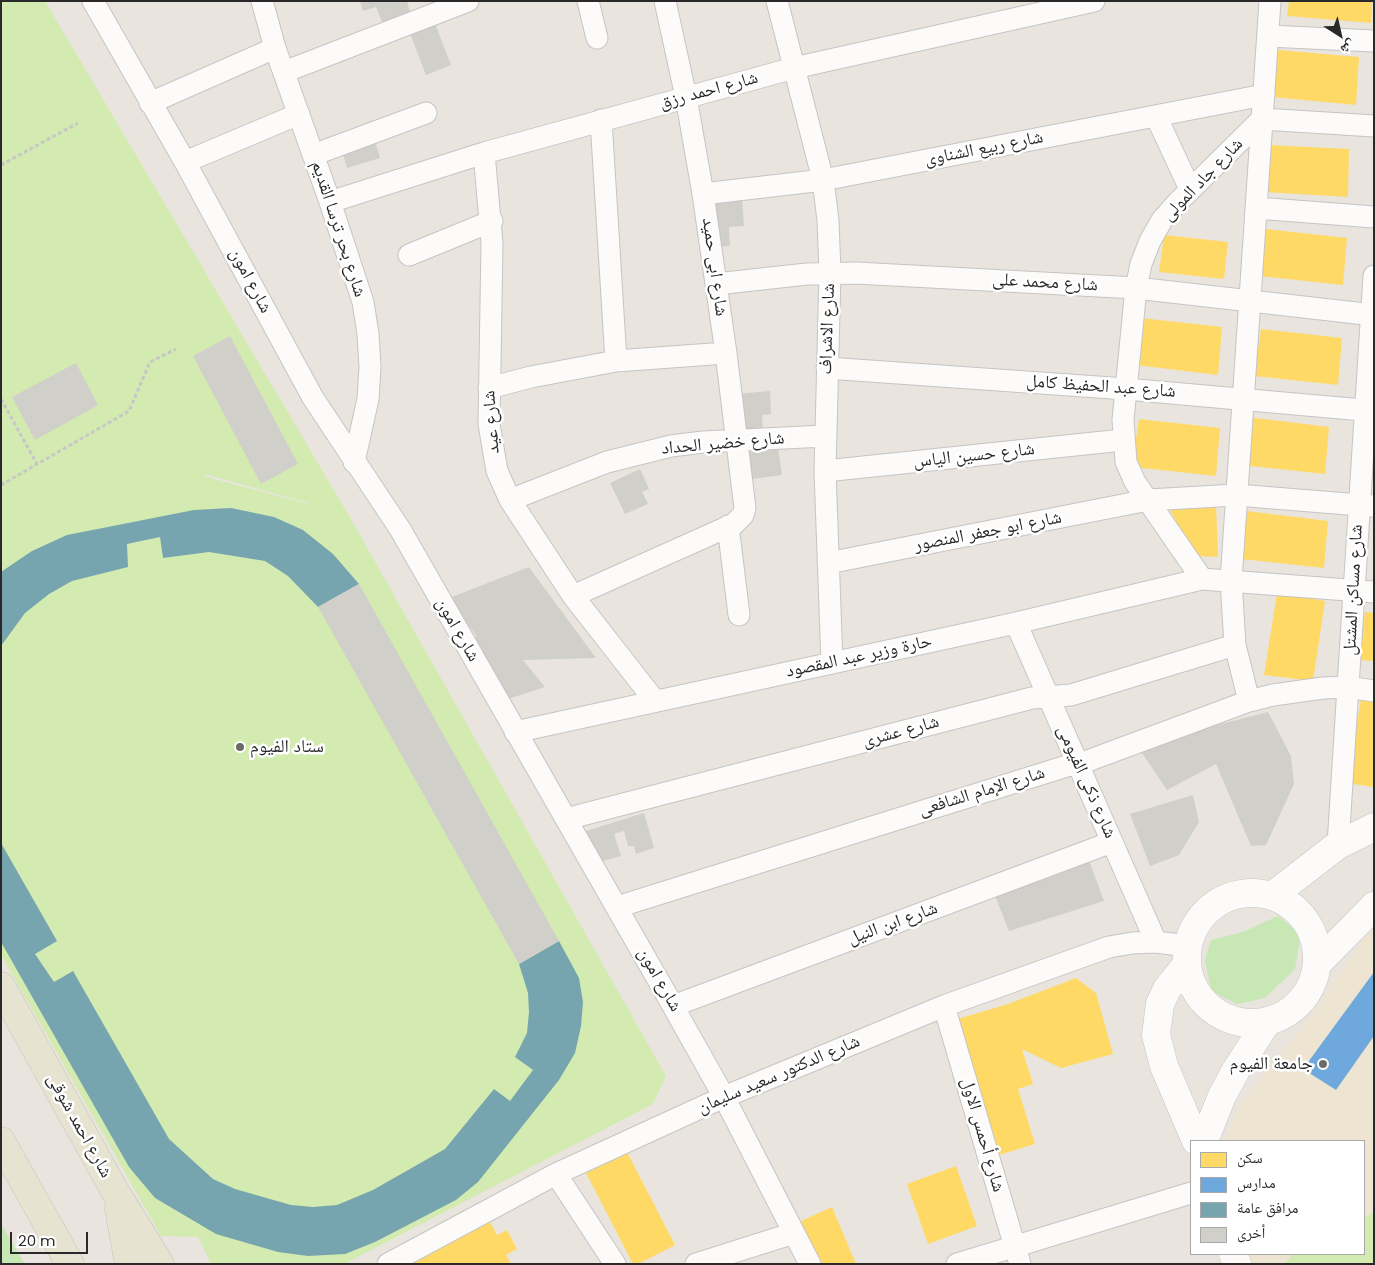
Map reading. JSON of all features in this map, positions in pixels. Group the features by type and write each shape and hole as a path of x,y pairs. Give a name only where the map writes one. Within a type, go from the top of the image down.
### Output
{"main road":[{"name":"شارع احمد شوقى","path":"1,986 116,1193 160,1264"},
{"path":"1,1141 70,1264"},
{"path":"116,1193 130,1264"}],"street":[{"name":"شارع امون","path":"93,1 150,104 185,162 313,398 400,529 617,907 724,1097 810,1264"},
{"name":"شارع بحر ترسا القديم","path":"262,1 275,48 354,271 368,334 370,367 368,399 354,462"},
{"path":"284,72 468,1"},
{"path":"588,1 597,38"},
{"name":"شارع ابى حميد","path":"665,1 686,97 703,194 726,353 745,508 740,520 728,526"},
{"name":"شارع الاشراف","path":"777,1 823,180 830,273 825,471 832,663"},
{"name":"شارع احمد رزق","path":"330,202 484,153 794,68 1094,1"},
{"path":"1249,701 1235,645 1231,581 1270,1"},
{"path":"1268,36 1374,41"},
{"path":"150,104 275,48"},
{"name":"شارع ربيع الشناوى","path":"703,194 823,180 1264,95"},
{"path":"313,155 426,113"},
{"path":"185,162 299,114"},
{"path":"1156,116 1190,189"},
{"path":"1262,119 1374,126"},
{"name":"شارع جاد المولى","path":"1202,579 1135,482 1126,462 1123,440 1136,288 1141,264 1150,241 1162,220 1190,189 1262,119"},
{"path":"601,120 616,361"},
{"name":"شارع عيد","path":"484,153 492,221 490,440 497,471 510,500 573,596 655,701"},
{"path":"1256,208 1374,217"},
{"path":"409,255 492,221"},
{"name":"شارع محمد على","path":"716,284 830,273 1136,288 1373,315"},
{"name":"شارع مساكن المشتل","path":"1338,845 1348,687 1364,591 1374,276"},
{"path":"489,388 531,377 616,361 726,353"},
{"name":"شارع عبد الحفيظ كامل","path":"827,368 1126,389 1370,410"},
{"name":"شارع خضير الحداد","path":"510,500 607,462 639,453 703,442 825,436"},
{"name":"شارع حسين الياس","path":"825,471 1123,440"},
{"name":"شارع ابو جعفر المنصور","path":"828,563 1148,500 1236,495 1366,506"},
{"path":"573,596 728,526 738,615"},
{"name":"حارة وزير عبد المقصود","path":"515,732 1016,623 1202,579 1364,591"},
{"name":"شارع ذكى الفيومى","path":"1016,623 1156,942"},
{"name":"شارع عشرى","path":"566,819 1024,700 1071,696 1235,645"},
{"name":"شارع الإمام الشافعى","path":"617,907 1078,764 1249,701 1298,691 1348,687 1374,691"},
{"path":"1272,896 1338,845 1374,827"},
{"name":"شارع ابن النيل","path":"673,1006 1112,842"},
{"path":"1254,893 1272,896 1285,902 1307,922 1317,950 1314,980 1296,1006 1282,1016 1267,1022 1236,1021 1221,1015 1208,1006 1197,994 1190,979 1188,955 1194,929 1205,914 1219,903 1236,895 1254,893"},
{"path":"1317,964 1374,906"},
{"name":"شارع الدكتور سعيد سليمان","path":"388,1264 556,1174 724,1097 944,1006 1109,947 1132,942 1156,942 1188,955"},
{"path":"1188,955 1166,989 1157,1019 1156,1036 1164,1066 1196,1140"},
{"name":"شارع أحمس الاول","path":"944,1006 1017,1255"},
{"path":"1204,1140 1222,1096 1236,1070 1267,1022"},
{"path":"556,1174 615,1264"},
{"path":"957,1264 1017,1255 1190,1193"},
{"path":"696,1264 794,1233"}],"path":[{"path":"1,165 78,123"},
{"path":"1,485 129,411 150,362 176,349"},
{"path":"1,399 37,464"}],"shaded area":[{"name":"جامعة الفيوم","path":"1374,925 1374,1264 1247,1264 1244,1255 1365,1255 1365,1140 1224,1140 1241,1103 1303,1026"}],"green space":[{"name":"ستاد الفيوم","path":"1,1 45,1 348,514 666,1076 653,1104 344,1264 211,1264 198,1237 161,1236 1,955","holes":["208,475 308,504 203,476"]},
{"path":"1278,916 1301,934 1295,969 1265,998 1237,1004 1211,991 1205,960 1211,940 1243,932"},
{"path":"1374,1213 1374,1264 1285,1264 1291,1255 1365,1255 1365,1217"},
{"path":"1,1224 25,1264 1,1264"}],"building: سكن":[{"path":"1289,1 1372,1 1371,23 1287,16"},
{"path":"1278,50 1359,57 1356,105 1272,97"},
{"path":"1268,145 1349,149 1348,197 1264,192"},
{"path":"1266,229 1347,238 1343,285 1259,276"},
{"path":"1164,235 1228,242 1224,279 1159,272"},
{"path":"1141,318 1222,327 1218,375 1135,365"},
{"path":"1261,329 1342,338 1338,385 1254,376"},
{"path":"1248,417 1329,427 1325,474 1241,465"},
{"path":"1139,419 1220,428 1216,476 1132,467"},
{"path":"1216,505 1218,557 1194,556 1168,506"},
{"path":"1247,511 1328,521 1324,568 1241,559"},
{"path":"1277,593 1325,601 1313,681 1264,675"},
{"path":"1365,612 1374,613 1374,661 1359,660"},
{"path":"1361,699 1374,701 1374,787 1347,783"},
{"path":"1076,978 1096,993 1113,1054 1061,1068 1022,1049 1033,1084 1018,1089 1035,1144 992,1157 951,1021 1008,1004"},
{"path":"627,1152 675,1245 638,1264 633,1264 586,1173"},
{"path":"956,1166 977,1226 928,1244 907,1184"},
{"path":"832,1207 856,1264 817,1264 799,1222"},
{"path":"490,1222 497,1235 507,1230 517,1249 506,1255 511,1264 412,1264"}],"building: مدارس":[{"path":"1374,972 1374,1036 1336,1090 1303,1069"}],"building: مرافق عامة":[{"path":"231,508 274,517 303,530 333,554 359,584 318,607 288,576 265,561 209,552 163,558 160,537 127,544 128,567 72,581 49,594 25,613 1,646 1,572 32,551 67,535 194,510"},
{"path":"1,843 57,941 35,954 54,982 73,971 169,1139 213,1179 235,1189 291,1205 313,1207 337,1205 373,1190 445,1149 494,1089 510,1101 533,1070 515,1057 527,1033 529,1012 528,993 519,964 559,941 579,978 583,1002 581,1026 575,1053 559,1080 478,1182 456,1200 375,1242 345,1254 308,1256 278,1252 216,1234 155,1198 129,1167 1,942"}],"building: أخرى":[{"path":"360,1 407,1 410,12 382,22 376,7 363,11"},
{"path":"434,21 451,65 426,75 409,31"},
{"path":"374,138 380,158 347,168 341,148"},
{"path":"742,198 744,226 729,227 730,246 717,247 714,200"},
{"path":"230,336 298,464 261,484 193,356"},
{"path":"76,363 98,405 35,440 12,397"},
{"path":"770,391 771,414 762,415 763,429 738,430 736,394"},
{"path":"778,448 782,475 744,480 741,453"},
{"path":"640,469 649,489 642,492 648,504 625,514 610,483"},
{"path":"529,567 596,658 523,660 545,687 499,702 465,642 477,637 449,598"},
{"path":"359,584 559,941 519,964 318,607"},
{"path":"1268,712 1291,756 1294,784 1266,845 1251,846 1216,764 1167,790 1140,750 1205,728"},
{"path":"1193,795 1199,822 1179,855 1150,866 1130,814"},
{"path":"644,813 654,848 636,854 634,846 628,846 624,831 614,834 621,856 596,863 586,831"},
{"path":"1088,858 1104,901 1009,931 992,888"}],"place":[{"name":"ستاد الفيوم","path":"240,747"},
{"name":"جامعة الفيوم","path":"1323,1064"}]}
